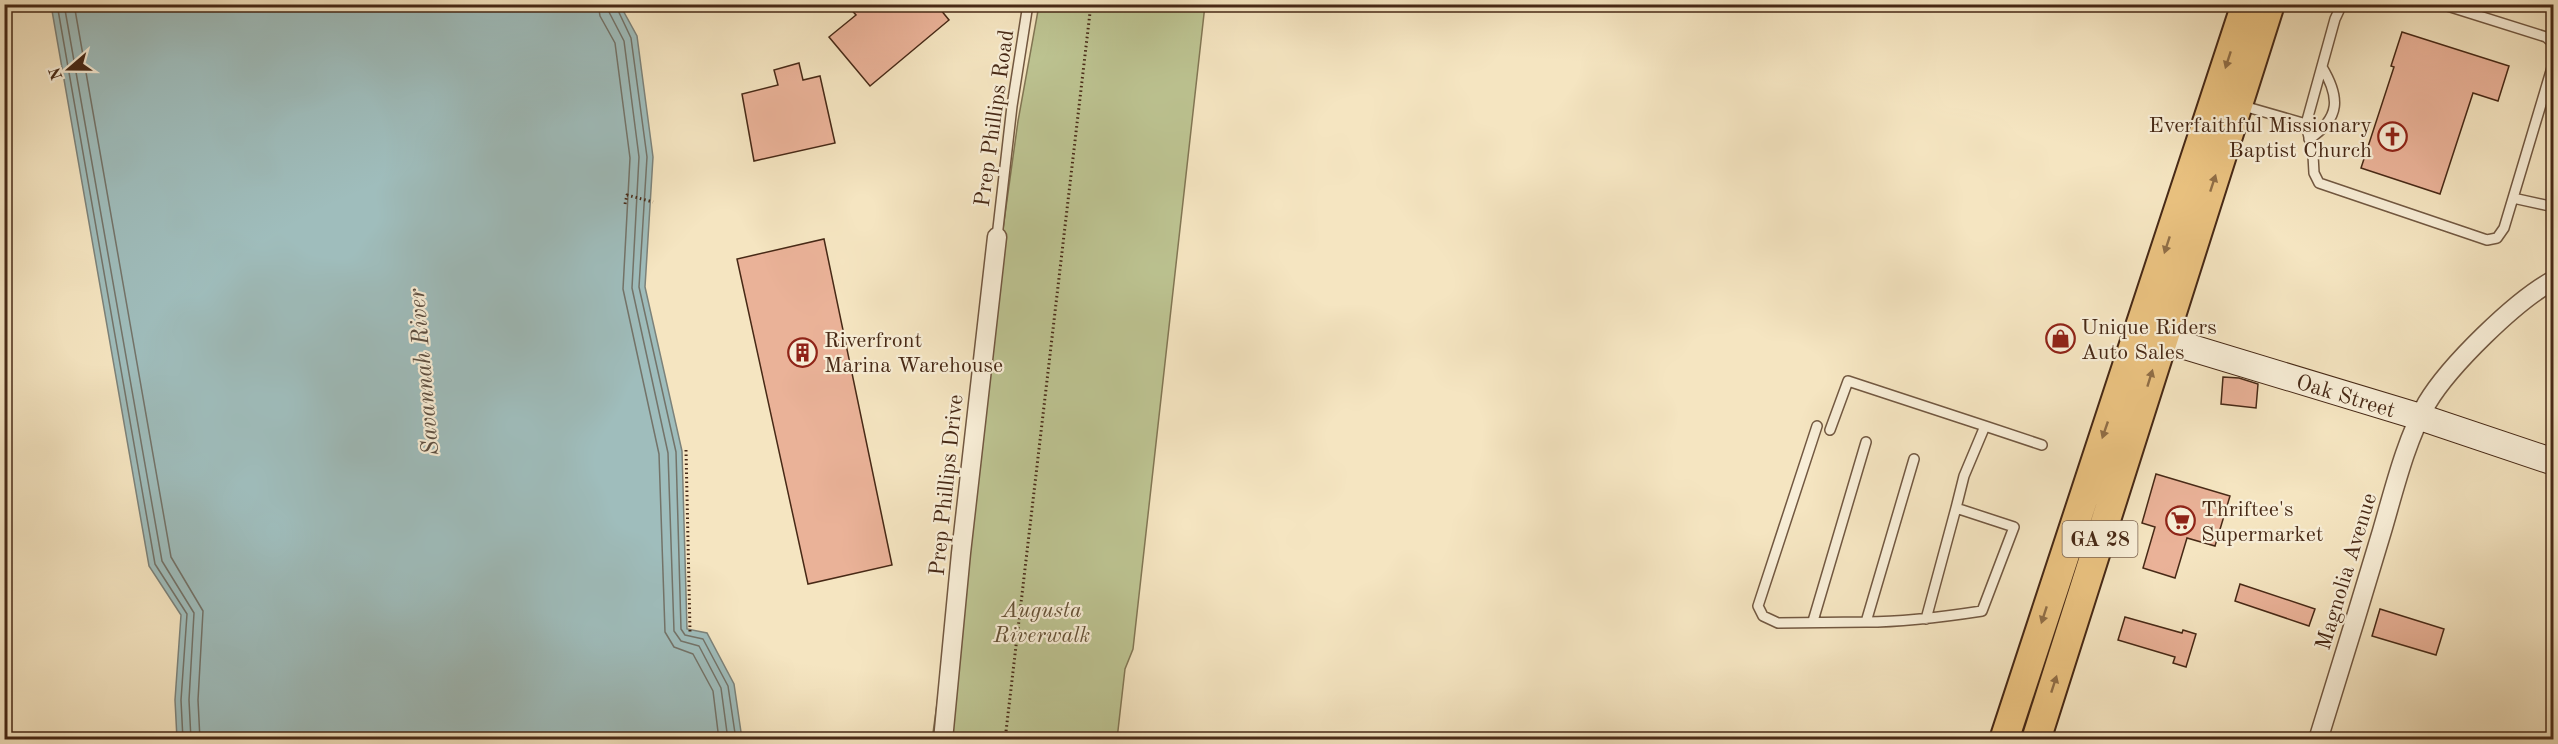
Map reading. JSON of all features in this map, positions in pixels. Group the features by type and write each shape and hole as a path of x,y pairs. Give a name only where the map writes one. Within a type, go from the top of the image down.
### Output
{"main road":[{"name":"GA 28","path":"2004,740 2093,513 2151,333 2246,4"},
{"name":"GA 28","path":"2151,333 2238,105 2270,4"},
{"name":"GA 28","path":"2036,740 2093,513"}],"street":[{"name":"Prep Phillips Drive","path":"943,740 961,553 997,237"},
{"name":"Magnolia Avenue","path":"2318,740 2397,482 2428,401 2489,331 2524,300 2553,280"},
{"name":"Oak Street","path":"2151,333 2420,417 2553,462"}],"lane":[{"name":"Prep Phillips Road","path":"997,237 1012,105 1028,4"},
{"path":"2342,4 2335,19 2306,124 2314,173 2319,183 2487,240 2498,238 2504,228 2553,61"},
{"path":"2441,4 2546,37 2553,44"},
{"path":"2309,139 2328,124 2334,106 2332,84 2322,67"},
{"path":"2238,105 2306,124"},
{"path":"2513,198 2553,207"},
{"path":"1830,430 1848,381 2042,445"},
{"path":"1817,426 1758,606 1762,616 1778,623 1904,622 1982,611 2014,527 1956,508"},
{"path":"1926,619 1964,476 1984,426"},
{"path":"1813,621 1866,442"},
{"path":"1866,622 1914,459"}],"path":[{"path":"1005,740 1091,4"},
{"path":"625,204 627,195 653,202"},
{"path":"686,450 690,632"}],"green space":[{"name":"Augusta Riverwalk","path":"1039,5 1205,5 1133,649 1125,669 1117,739 932,740 1018,121"}],"water":[{"name":"Savannah River","path":"51,5 620,5 637,36 653,157 645,287 682,451 687,629 707,633 734,684 742,739 177,739 175,700 181,615 149,566"}],"building":[{"path":"846,4 936,4 949,20 870,86 829,37 856,15"},
{"path":"2402,32 2509,66 2498,101 2473,93 2440,194 2361,168 2394,67 2391,66"},
{"path":"799,63 803,80 820,76 835,143 754,161 742,94 778,85 774,70"},
{"name":"Riverfront Marina Warehouse","path":"824,239 892,565 808,584 737,259"},
{"path":"2223,377 2239,378 2258,384 2256,408 2221,404"},
{"path":"2156,474 2230,496 2215,546 2187,538 2175,578 2143,568 2155,527 2142,523"},
{"path":"2240,584 2315,609 2309,626 2235,601"},
{"path":"2380,609 2444,629 2436,655 2372,636"},
{"path":"2125,617 2182,633 2183,630 2196,634 2186,667 2173,663 2175,657 2118,640"}],"place":[{"name":"Everfaithful Missionary Baptist Church","path":"2393,137"},
{"name":"Unique Riders Auto Sales","path":"2060,339"},
{"name":"Riverfront Marina Warehouse","path":"803,352"},
{"name":"Thriftee's Supermarket","path":"2180,521"}]}
